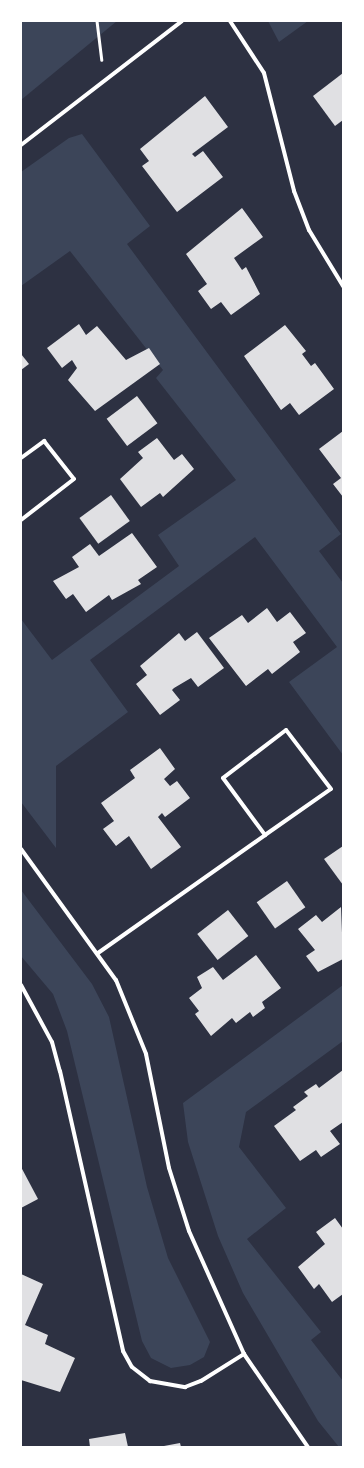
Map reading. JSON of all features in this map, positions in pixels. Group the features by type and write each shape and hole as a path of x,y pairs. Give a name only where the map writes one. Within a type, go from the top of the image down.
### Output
{"street":[{"path":"21,145 182,21"},
{"path":"230,21 264,73 294,191 309,230 343,286"},
{"path":"21,458 44,441 74,479 21,520"},
{"path":"98,953 266,835 331,789 286,730 223,778 266,835"},
{"path":"21,849 98,953 116,980 137,1026 169,1168 188,1231 244,1354 308,1447"},
{"path":"21,985 52,1042 60,1071 123,1351 132,1367 150,1381 185,1387 202,1381 244,1354"}],"path":[{"path":"96,21 105,80"}],"shaded area":[{"path":"21,21 117,21 21,100"},
{"path":"268,21 308,21 279,42"},
{"path":"82,134 150,226 127,244 341,534 319,551 343,583 343,755 289,682 337,647 255,537 90,660 128,712 56,766 56,848 21,802 21,619 52,660 179,566 158,535 236,480 156,378 163,370 70,251 21,286 21,172 69,138"},
{"path":"21,890 92,984 109,1017 147,1187 168,1258 210,1342 204,1357 190,1365 171,1368 151,1358 142,1341 67,1031 53,994 21,956"},
{"path":"343,985 343,1041 246,1112 239,1147 286,1208 247,1239 321,1332 311,1340 343,1381 343,1447 339,1447 318,1421 243,1293 218,1236 188,1142 183,1103"}],"building":[{"path":"343,73 343,120 335,126 313,96"},
{"path":"205,96 228,127 192,154 195,157 203,151 223,177 177,212 142,166 149,161 140,149"},
{"path":"242,208 263,237 234,258 242,270 246,267 260,294 231,315 221,302 211,309 198,291 207,284 186,254"},
{"path":"79,324 86,335 97,326 126,360 149,348 160,364 95,411 68,380 77,368 72,360 62,368 47,348"},
{"path":"285,325 306,351 302,354 311,366 315,363 334,389 299,415 290,403 281,410 244,356"},
{"path":"21,354 29,364 21,370"},
{"path":"137,396 157,423 127,446 107,419"},
{"path":"343,431 343,497 333,484 341,478 319,449"},
{"path":"157,438 174,460 182,454 194,469 163,497 160,493 141,507 120,479 143,458 138,452"},
{"path":"111,495 130,521 98,544 79,518"},
{"path":"132,533 157,567 138,580 141,584 112,600 109,595 86,612 73,594 66,599 53,581 79,567 72,557 90,544 99,556"},
{"path":"267,608 277,622 290,612 306,633 293,642 300,652 272,674 268,669 246,686 209,638 242,615 248,623"},
{"path":"197,632 224,668 198,687 191,678 174,688 172,690 180,700 160,715 136,684 147,675 140,666 179,633 185,641"},
{"path":"160,748 175,769 164,779 170,786 177,781 190,798 165,817 162,813 158,817 181,847 151,869 129,836 116,846 103,829 114,821 101,803 135,778 130,770"},
{"path":"343,846 343,885 324,859"},
{"path":"287,881 305,907 275,928 257,902"},
{"path":"341,907 343,959 318,972 306,956 315,950 298,929 316,915 322,922"},
{"path":"228,910 248,936 218,960 197,934"},
{"path":"256,955 281,988 262,1002 265,1008 253,1017 250,1012 236,1023 232,1018 211,1036 195,1014 199,1011 189,998 202,988 197,977 213,967 223,980"},
{"path":"343,1070 343,1122 330,1131 340,1144 321,1157 316,1150 300,1161 274,1126 296,1110 293,1107 308,1096 304,1092 316,1084 319,1088"},
{"path":"21,1167 38,1199 21,1208"},
{"path":"335,1218 343,1229 343,1294 332,1302 319,1284 314,1289 298,1267 325,1244 316,1232"},
{"path":"21,1274 43,1284 25,1325 48,1335 45,1344 75,1358 60,1392 21,1380"},
{"path":"125,1433 128,1447 90,1447 89,1439"},
{"path":"180,1443 181,1447 164,1446"}]}
